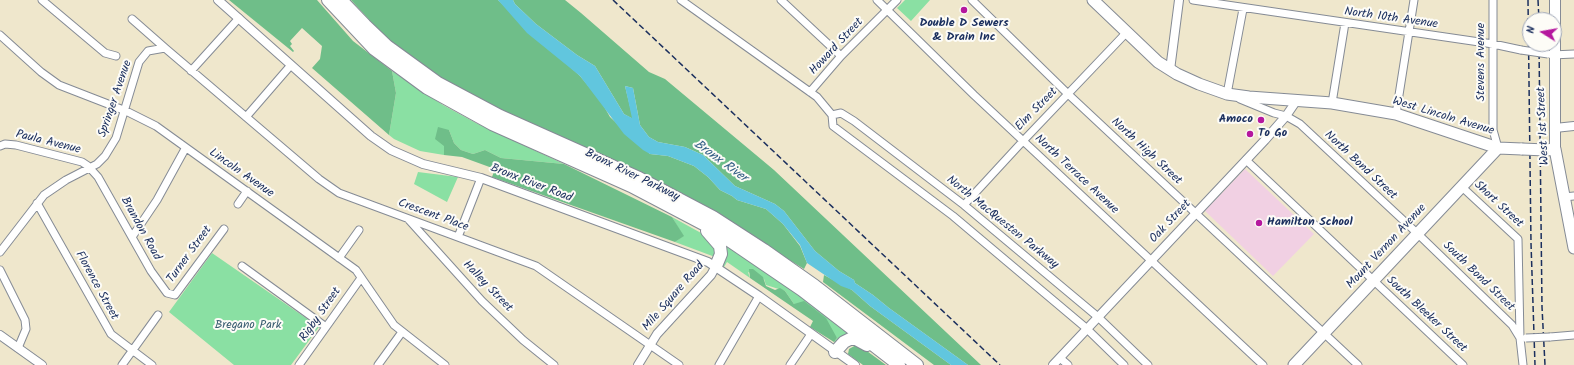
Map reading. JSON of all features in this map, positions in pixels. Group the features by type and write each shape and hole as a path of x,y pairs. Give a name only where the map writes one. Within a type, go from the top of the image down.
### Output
{"highway":[{"name":"Bronx River Parkway","path":"328,0 358,34 382,55 437,94 501,128 611,177 691,217 737,245 784,277 896,358 917,365"},
{"name":"Bronx River Parkway","path":"341,0 358,19 403,59 455,93 509,121 634,176 725,225 804,278 896,358"},
{"path":"346,0 358,19"},
{"path":"691,217 715,238 720,246 721,254 716,266"},
{"path":"835,352 846,340 854,339 896,358 926,365"}],"main road":[{"name":"West Lincoln Avenue","path":"1093,0 1170,70 1199,84 1227,94 1265,99 1332,103 1396,114 1498,148 1551,149"},
{"name":"West 1st Street","path":"1555,0 1551,55 1554,128 1551,149 1569,196 1574,248"},
{"name":"Mount Vernon Avenue","path":"1294,365 1498,148"}],"street":[{"path":"42,0 105,53 116,56"},
{"name":"Bronx River Road","path":"218,0 371,136 391,150 423,164 481,178 692,255 716,266 854,365"},
{"name":"North MacQuesten Parkway","path":"681,0 810,92 832,115 833,126 954,216 1086,328 1124,365"},
{"path":"781,0 841,56"},
{"name":"North Terrace Avenue","path":"877,0 974,95 1263,365"},
{"name":"Howard Street","path":"810,92 841,56 897,0"},
{"name":"North High Street","path":"972,0 1068,94 1358,365"},
{"path":"1170,70 1179,0"},
{"name":"North 10th Avenue","path":"1193,0 1243,9 1493,44 1551,55 1574,54"},
{"path":"1396,114 1414,0"},
{"name":"Stevens Avenue","path":"1493,0 1493,130 1498,148"},
{"path":"1227,94 1243,9"},
{"path":"132,19 191,71 238,18"},
{"path":"1332,103 1345,23"},
{"name":"Elm Street","path":"964,205 1127,32"},
{"name":"Lincoln Avenue","path":"1,40 59,85 126,111 156,126 185,149 247,191 356,270 387,316 402,332 446,365"},
{"name":"Springer Avenue","path":"0,252 44,195 56,186 90,168 105,156 116,138 126,111 139,62 148,51 165,48"},
{"path":"246,117 291,65"},
{"name":"Crescent Place","path":"191,71 319,179 340,193 536,266 679,365"},
{"name":"West Lincoln Avenue","path":"1227,94 1274,113 1286,116"},
{"name":"Oak Street","path":"1053,365 1086,328 1246,160 1286,116 1298,100"},
{"name":"North MacQuesten Parkway","path":"832,115 841,113 854,121 964,205 1098,317 1148,365"},
{"name":"North Bond Street","path":"1286,116 1300,124 1418,234"},
{"path":"1554,128 1574,126"},
{"name":"Paula Avenue","path":"0,146 5,144 16,145 82,162 90,168"},
{"path":"132,237 157,200 185,149"},
{"name":"South Bleeker Street","path":"1246,160 1463,365"},
{"name":"Brandon Road","path":"90,168 105,189 151,271 167,293 175,295"},
{"path":"458,237 481,178"},
{"name":"Short Street","path":"1462,186 1518,239 1523,338"},
{"path":"238,204 247,191"},
{"name":"Florence Street","path":"37,203 111,334 152,365"},
{"name":"Halley Street","path":"408,219 482,301 523,340 554,365"},
{"name":"Turner Street","path":"175,295 224,229"},
{"path":"339,258 359,230"},
{"name":"South Bond Street","path":"1418,234 1512,325 1523,338"},
{"path":"242,266 326,327"},
{"name":"Mile Square Road","path":"638,365 650,344 674,314 711,275 716,266"},
{"path":"0,270 25,320 26,329 18,348"},
{"name":"Rigby Street","path":"299,365 361,278"},
{"path":"718,365 759,296"},
{"path":"122,365 158,315"},
{"path":"378,365 402,332"},
{"path":"790,365 811,334"},
{"path":"0,335 42,365"},
{"path":"1523,365 1523,338 1574,335"},
{"path":"1060,358 1068,365"}],"shaded area":[{"name":"Hamilton School","path":"1245,169 1314,234 1273,276 1205,211"}],"green space":[{"path":"229,0 317,0 353,41 392,71 396,93 389,135 312,68 320,59 322,46 302,28 290,41 292,44 290,46 294,51 293,52"},
{"path":"351,0 498,0 580,76 601,101 610,117 650,154 668,156 694,166 708,177 720,190 737,200 766,209 783,224 800,246 807,263 804,269 719,216 449,84 385,37"},
{"path":"513,0 565,0 649,72 665,79 774,170 981,365 968,365 855,283 854,280 839,271 815,251 784,211 775,204 735,186 703,155 685,147 658,142 649,137 640,125 633,88 625,86 633,119 624,114 595,66 577,55 536,24 515,4"},
{"path":"905,0 930,0 911,21 897,8"},
{"path":"392,71 443,105 476,123 564,164 501,158 485,150 473,154 461,150 454,143 449,130 444,155 420,151 394,139 389,135 396,93"},
{"path":"438,127 449,130 454,143 461,150 473,154 485,150 501,158 564,164 672,217 684,236 675,242 492,177 495,169 462,157 444,155 444,146 435,139"},
{"path":"418,172 458,177 447,202 414,184"},
{"path":"672,217 712,239 716,244 715,257 675,242 683,236"},
{"path":"719,240 764,269 851,334 836,343 834,342 837,338 794,304 785,291 766,285 764,279 748,272 750,278 727,262 724,267 721,265"},
{"name":"Bregano Park","path":"212,253 319,327 291,365 234,365 169,312"},
{"path":"749,269 753,269 763,277 766,286 775,290 780,288 785,291 794,304 804,301 826,318 837,338 834,342 810,327 813,321 750,278"},
{"path":"824,275 852,290 870,306 951,365 934,365 823,282"},
{"path":"856,345 860,346 886,365 863,365 848,354 849,349"}],"water":[{"path":"498,0 513,0 515,4 536,24 577,55 595,66 624,114 632,118 625,86 633,88 640,125 649,137 658,142 685,147 703,155 735,186 775,204 784,211 815,251 839,271 854,280 855,283 968,365 951,365 870,306 852,290 841,286 807,263 800,245 783,224 766,209 737,200 720,190 708,177 694,166 668,156 650,154 643,150 624,134 580,76 527,33"}],"railway":[{"path":"613,0 1000,365"},
{"path":"1528,0 1531,243 1535,365"},
{"path":"1538,0 1539,12"},
{"path":"1539,52 1542,307 1545,365"}],"place":[{"name":"Double D Sewers & Drain Inc","path":"964,10"},
{"name":"Amoco","path":"1261,120"},
{"name":"To Go","path":"1250,134"},
{"name":"Hamilton School","path":"1259,223"}],"water label":[{"name":"Bronx River","path":"720,162"}]}
